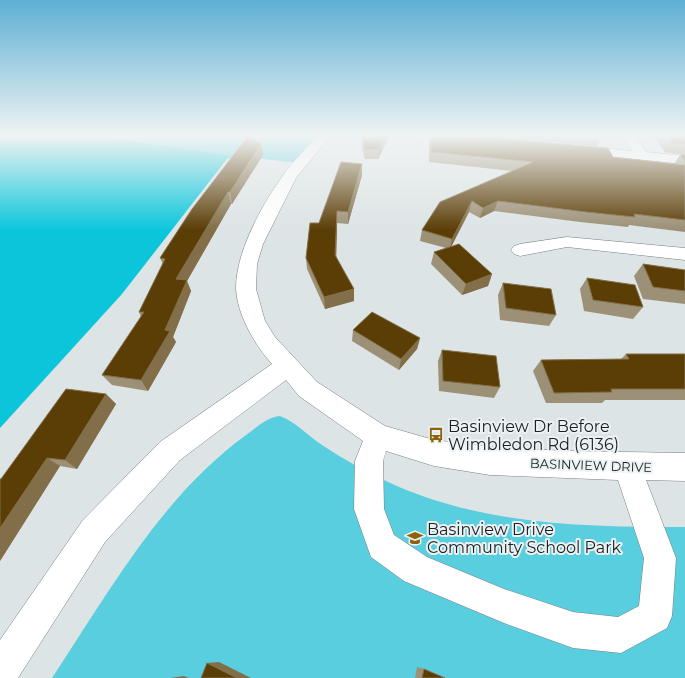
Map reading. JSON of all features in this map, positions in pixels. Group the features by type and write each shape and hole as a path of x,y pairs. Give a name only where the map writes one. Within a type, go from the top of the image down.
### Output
{"street":[{"name":"BASINVIEW DRIVE","path":"299,167 287,182 254,244 248,264 246,288 256,322 267,343 286,367 308,389 378,436 434,453 490,461 685,467"},
{"path":"520,250 567,242 685,254"},
{"path":"0,672 94,531 170,451 286,367"},
{"path":"378,436 369,461 369,509 382,546 416,569 504,606 573,630 621,635 655,616 660,558 627,466"}],"shaded area":[{"path":"0,167 221,167 122,294 0,428"},
{"name":"Basinview Drive Community School Park","path":"280,416 297,426 330,450 371,474 423,496 459,507 534,521 609,526 685,527 685,678 52,678 116,580 162,516 188,487 216,460 258,426 271,418"}],"building":[{"path":"224,167 246,167 230,192 228,192 176,279 187,280 165,330 170,331 141,380 102,375 144,312 139,312 165,259 160,258 192,209"},
{"path":"339,167 361,167 348,212 337,211 335,255 354,289 324,297 306,258 310,223 319,223"},
{"path":"522,167 685,167 685,220 634,214 635,217 498,201 483,208 472,201 452,239 422,230 440,202"},
{"path":"459,244 492,274 466,284 434,252"},
{"path":"643,264 685,270 685,291 653,287"},
{"path":"587,278 635,285 643,307 593,300"},
{"path":"503,283 551,289 556,315 506,308"},
{"path":"372,312 420,338 401,359 353,330"},
{"path":"442,350 496,356 500,387 443,381"},
{"path":"626,354 685,354 685,389 611,389 612,392 554,393 541,360 629,359"},
{"path":"66,389 106,394 65,460 47,458 0,528 0,479"},
{"path":"207,663 237,678 201,678"},
{"path":"424,669 445,678 422,678"}],"place":[{"name":"Basinview Dr Before Wimbledon Rd (6136)","path":"436,435"},
{"name":"Basinview Drive Community School Park","path":"415,538"}]}
